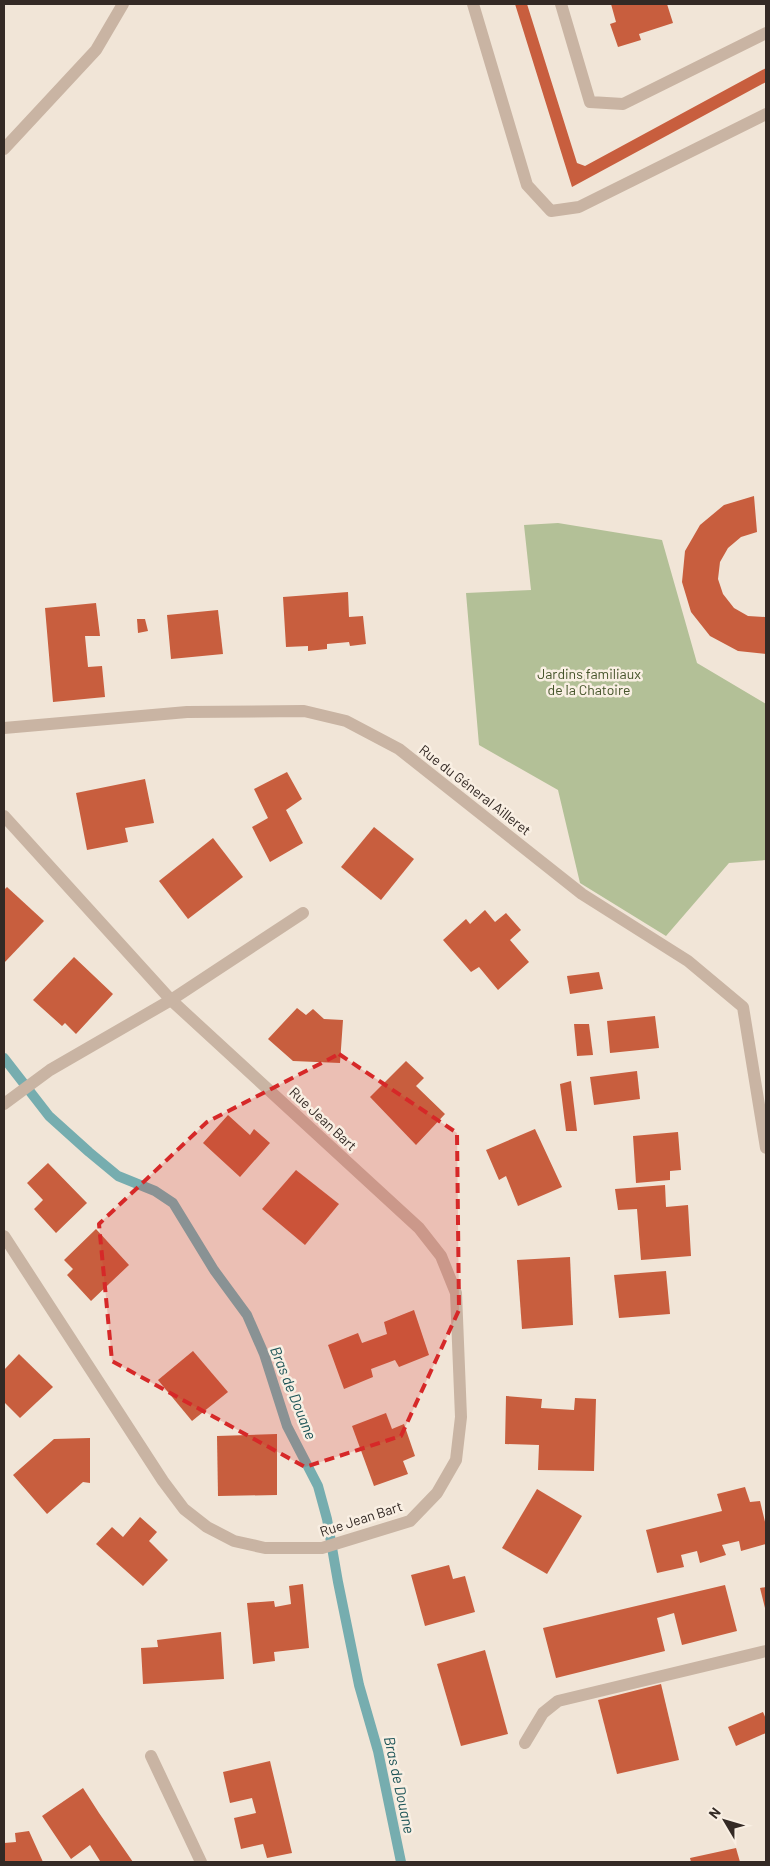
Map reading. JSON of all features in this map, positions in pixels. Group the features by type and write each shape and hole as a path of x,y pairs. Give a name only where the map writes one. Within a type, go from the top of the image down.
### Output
{"street":[{"path":"4,149 96,50 123,4"},
{"path":"473,4 526,185 551,211 579,207 766,114"},
{"path":"562,4 590,102 623,104 766,33"},
{"name":"Rue du Géneral Ailleret","path":"4,728 187,712 304,710 346,721 400,749 582,894 688,961 743,1007 766,1148"},
{"name":"Rue Jean Bart","path":"4,816 171,1000 419,1228 441,1256 456,1293 461,1417 456,1460 437,1493 410,1521 322,1548 265,1548 234,1541 207,1528 184,1509 163,1481 4,1236"},
{"path":"4,1103 50,1070 171,1000 303,913"},
{"path":"526,1743 543,1713 558,1701 766,1651"},
{"path":"151,1756 201,1862"}],"highlighted area":[{"path":"339,1054 457,1133 459,1310 401,1436 305,1467 112,1361 99,1224 207,1122"}],"green space":[{"name":"Jardins familiaux de la Chatoire","path":"558,523 662,540 697,663 766,704 766,860 729,863 666,936 580,883 558,790 479,745 466,593 531,590 524,525"}],"building":[{"path":"515,4 527,4 577,163 585,166 766,68 766,82 572,187"},
{"path":"611,4 667,4 673,23 639,34 641,40 618,47 610,24 616,22"},
{"path":"754,496 757,532 741,537 728,548 720,562 718,579 723,594 734,608 748,616 765,617 766,654 738,651 710,636 691,612 682,582 685,551 700,525 724,505"},
{"path":"348,592 349,617 363,616 366,644 350,646 349,642 327,644 327,649 308,651 308,646 286,647 283,597"},
{"path":"96,603 100,636 85,636 88,667 102,666 105,697 53,702 45,608"},
{"path":"218,610 223,654 171,659 167,615"},
{"path":"137,619 145,619 148,631 138,633"},
{"path":"287,772 302,799 286,810 303,843 270,862 252,827 268,818 254,789"},
{"path":"145,779 154,823 125,828 128,842 87,850 76,793"},
{"path":"374,827 414,859 381,900 341,867"},
{"path":"213,838 243,877 188,919 159,881"},
{"path":"7,887 44,921 4,963 4,890"},
{"path":"485,910 495,922 506,913 521,930 510,940 529,962 498,990 479,967 471,972 443,940 466,919 470,924"},
{"path":"74,957 113,994 76,1034 65,1023 62,1026 33,1000"},
{"path":"599,972 603,989 570,994 567,976"},
{"path":"297,1008 306,1015 313,1009 324,1019 343,1020 340,1063 293,1061 268,1039"},
{"path":"655,1016 659,1048 610,1053 607,1021"},
{"path":"574,1024 589,1024 593,1055 577,1056"},
{"path":"406,1061 424,1078 416,1086 445,1114 416,1145 370,1097"},
{"path":"637,1071 640,1099 594,1105 590,1077"},
{"path":"571,1081 577,1131 566,1131 560,1084"},
{"path":"228,1115 250,1135 254,1129 270,1143 240,1177 203,1143"},
{"path":"535,1129 562,1187 518,1206 506,1176 499,1180 486,1150"},
{"path":"678,1132 681,1170 670,1171 670,1180 636,1183 633,1136"},
{"path":"48,1163 87,1203 56,1233 34,1209 43,1200 27,1183"},
{"path":"296,1170 339,1204 305,1245 262,1209"},
{"path":"665,1185 666,1207 688,1205 691,1256 641,1260 637,1209 618,1210 615,1189"},
{"path":"96,1229 129,1265 91,1301 67,1275 73,1269 64,1260"},
{"path":"570,1257 573,1325 522,1329 517,1260"},
{"path":"666,1271 670,1314 619,1318 614,1275"},
{"path":"414,1310 429,1355 399,1367 395,1360 371,1369 373,1377 344,1389 328,1345 358,1333 362,1343 387,1334 384,1322"},
{"path":"193,1351 228,1392 192,1421 158,1380"},
{"path":"19,1354 53,1387 20,1418 4,1402 4,1370"},
{"path":"506,1396 542,1399 541,1408 574,1410 575,1398 596,1399 594,1471 538,1470 539,1445 505,1444"},
{"path":"386,1413 392,1429 404,1424 415,1456 403,1461 408,1474 374,1486 352,1426"},
{"path":"277,1434 277,1495 218,1496 217,1436"},
{"path":"90,1438 90,1483 83,1482 47,1514 13,1475 54,1439"},
{"path":"745,1487 750,1502 760,1501 766,1526 766,1544 741,1551 739,1541 722,1545 726,1555 700,1563 697,1551 681,1555 684,1567 657,1573 646,1530 722,1511 717,1494"},
{"path":"537,1489 582,1516 547,1574 502,1548"},
{"path":"140,1517 157,1532 149,1541 168,1560 143,1586 96,1544 112,1527 123,1537"},
{"path":"449,1565 453,1579 465,1576 475,1612 425,1626 411,1575"},
{"path":"303,1584 309,1648 274,1652 275,1661 253,1664 247,1603 274,1601 275,1607 291,1604 289,1586"},
{"path":"725,1585 737,1631 682,1645 674,1613 657,1618 665,1651 556,1678 543,1628"},
{"path":"766,1587 766,1612 760,1588"},
{"path":"221,1632 224,1679 143,1684 141,1648 158,1647 157,1640"},
{"path":"485,1650 508,1734 461,1746 437,1664"},
{"path":"661,1684 679,1760 617,1774 598,1700"},
{"path":"763,1712 766,1719 766,1733 736,1746 728,1727"},
{"path":"270,1761 292,1853 267,1858 263,1844 241,1849 234,1818 256,1813 252,1798 230,1803 223,1772"},
{"path":"83,1788 133,1862 98,1862 100,1861 90,1845 71,1859 42,1816"},
{"path":"29,1831 43,1862 4,1862 4,1843 16,1842 15,1833"},
{"path":"736,1848 740,1862 691,1862 690,1858"}],"waterway":[{"name":"Bras de Douane","path":"4,1058 49,1116 89,1152 118,1176 155,1191 173,1203 214,1270 247,1315 264,1354 287,1426 318,1486 327,1519 359,1685 378,1751 401,1862"}]}
